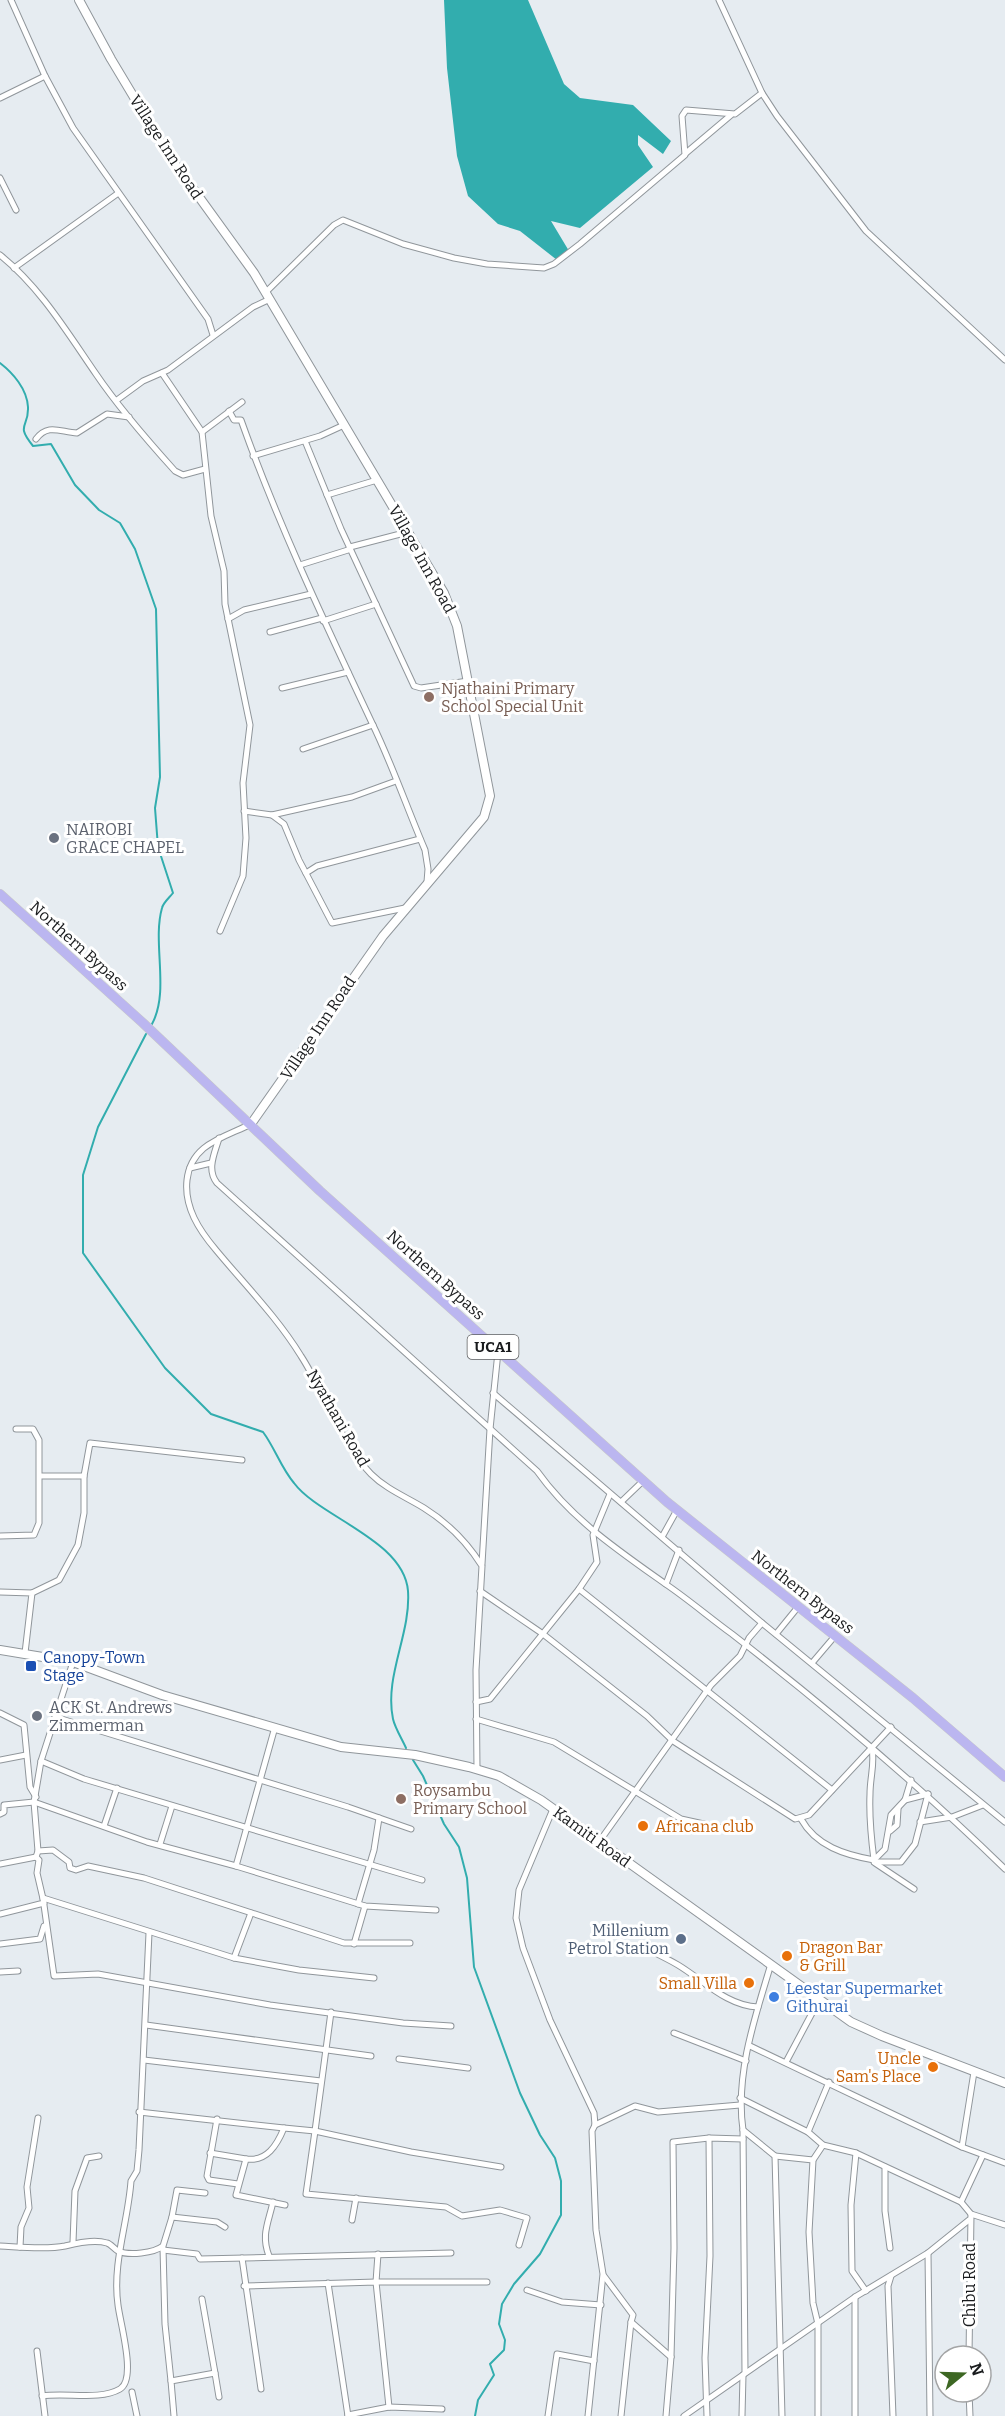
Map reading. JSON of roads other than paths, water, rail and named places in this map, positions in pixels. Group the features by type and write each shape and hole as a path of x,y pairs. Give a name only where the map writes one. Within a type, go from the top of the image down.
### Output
{"main road":[{"name":"Northern Bypass","path":"0,894 251,1124 320,1191 677,1510 835,1635 1005,1777"}],"street":[{"path":"11,0 45,76 73,128 117,194 203,312 213,334"},
{"name":"Village Inn Road","path":"79,0 116,68 168,154 231,240 268,296 408,532 454,616 490,796 484,817 405,908 354,974 251,1124"},
{"path":"719,0 762,93 777,116 866,231 1005,360"},
{"path":"0,98 45,76"},
{"path":"117,400 142,381 162,374 213,334 268,296 334,225 344,220 404,244 469,261 536,268 554,264 730,115 738,112 762,93"},
{"path":"685,154 682,116 686,110 730,115"},
{"path":"0,178 15,210"},
{"path":"14,268 117,194"},
{"path":"0,255 59,320 129,417 175,471 183,475 206,469"},
{"path":"162,374 202,432 213,527 224,571 228,619 250,724 243,783 246,838 243,876 220,930"},
{"path":"202,432 242,402"},
{"path":"229,411 234,420 241,420 253,456 322,620 373,725 427,858 427,882"},
{"path":"36,439 42,431 50,428 77,433 107,414 129,417"},
{"path":"253,456 305,441 344,425"},
{"path":"305,441 350,547 414,686 421,688 468,681"},
{"path":"327,495 377,480"},
{"path":"300,566 348,550 350,547 408,532"},
{"path":"228,619 244,610 311,594"},
{"path":"270,632 376,604"},
{"path":"282,688 348,672"},
{"path":"303,749 373,725"},
{"path":"244,811 272,815 352,797 396,781"},
{"path":"272,815 284,824 332,923 405,908"},
{"path":"306,873 316,867 420,839"},
{"path":"190,1168 200,1149 251,1124"},
{"path":"219,1138 211,1162 212,1175 217,1183 537,1472 555,1497 594,1531 746,1645 911,1780 1005,1869"},
{"path":"190,1168 211,1162"},
{"name":"Nyathani Road","path":"190,1168 187,1199 200,1228 289,1338 362,1464 379,1481 446,1523 473,1552 482,1566"},
{"path":"477,1769 476,1702 480,1591 490,1430 498,1352"},
{"path":"493,1393 762,1623 1005,1822"},
{"path":"0,1536 34,1535 39,1523 40,1476 36,1432 33,1429 16,1429"},
{"path":"0,1592 32,1593 59,1580 78,1545 84,1513 84,1476 89,1445 92,1443 242,1460"},
{"path":"40,1476 84,1476"},
{"path":"621,1502 644,1480"},
{"path":"476,1702 490,1699 579,1589 597,1562 594,1531 610,1494"},
{"path":"662,1537 677,1510"},
{"path":"666,1584 679,1550"},
{"path":"579,1589 708,1689 832,1790"},
{"path":"480,1591 543,1634 647,1716 673,1741 795,1819 809,1815 891,1727"},
{"path":"25,1653 32,1593"},
{"path":"776,1634 798,1607"},
{"path":"598,1842 673,1741 708,1689 740,1656 762,1623"},
{"path":"812,1663 835,1635"},
{"name":"Kamiti Road","path":"0,1650 73,1662 162,1695 341,1748 415,1755 477,1769 522,1788 819,2000 866,2030 1005,2083"},
{"path":"73,1662 41,1761 35,1800 39,1860 37,1873 54,1976 98,1974 270,2005 403,2023 451,2026"},
{"path":"0,1713 23,1723 31,1791 35,1800"},
{"path":"55,1717 262,1780 411,1829"},
{"path":"476,1719 554,1742 681,1818 722,1828"},
{"path":"236,1866 262,1780 275,1727"},
{"path":"872,1748 875,1764 870,1785 868,1821 874,1861 914,1889"},
{"path":"0,1760 26,1755"},
{"path":"41,1761 84,1779 422,1880"},
{"path":"874,1861 885,1849 891,1815 905,1800 911,1780"},
{"path":"104,1826 117,1788"},
{"path":"801,1819 811,1834 837,1851 874,1861 904,1861 915,1844 928,1794"},
{"path":"905,1800 928,1794"},
{"path":"0,1814 4,1812 4,1805 35,1800 147,1842 236,1866 365,1906 436,1910"},
{"path":"920,1822 952,1817 983,1805"},
{"path":"159,1844 172,1806"},
{"path":"553,1809 519,1890 516,1918 549,2020 588,2097 595,2125"},
{"path":"358,1904 370,1866 379,1818"},
{"path":"0,1864 53,1850 69,1862 70,1868 76,1870 88,1866 130,1875 354,1944 410,1943"},
{"path":"0,1944 43,1937 43,1901"},
{"path":"0,1914 43,1901 234,1958 299,1970 374,1978"},
{"path":"354,1944 365,1906"},
{"path":"234,1958 251,1913"},
{"path":"42,2396 101,2394 121,2388 128,2379 128,2355 123,2343 116,2286 130,2181 138,2166 149,1933"},
{"path":"641,1946 681,1967 701,1983 742,2007 758,2007"},
{"path":"742,2416 744,2373 743,2130 740,2102 758,2007 771,1964"},
{"path":"0,1972 18,1971"},
{"path":"786,2062 819,2000"},
{"path":"331,2012 306,2194 446,2207 462,2216 504,2211 527,2218 519,2245"},
{"path":"146,2025 371,2056"},
{"path":"674,2033 746,2061"},
{"path":"750,2046 962,2147 1005,2163"},
{"path":"399,2059 468,2068"},
{"path":"144,2060 321,2081"},
{"path":"962,2147 974,2072"},
{"path":"808,2132 829,2082"},
{"path":"589,2416 603,2274 596,2230 592,2131 595,2125 634,2106 658,2112 740,2102 808,2132 823,2145 856,2153 961,2202 970,2217 1005,2225"},
{"path":"139,2112 315,2130 411,2152 501,2167"},
{"path":"20,2247 21,2227 29,2208 27,2187 38,2118"},
{"path":"216,2119 207,2176 209,2180 238,2184"},
{"path":"210,2153 251,2160 270,2152 279,2141 284,2128"},
{"path":"743,2130 775,2156 813,2160"},
{"path":"666,2416 671,2357 675,2218 673,2142 709,2138 743,2139"},
{"path":"707,2416 706,2308 710,2256 709,2138"},
{"path":"818,2416 818,2324 813,2302 809,2232 813,2160 823,2145"},
{"path":"856,2153 851,2205 852,2271 866,2291"},
{"path":"961,2202 983,2155"},
{"path":"73,2242 77,2183 87,2158 99,2156"},
{"path":"775,2156 782,2416"},
{"path":"246,2159 236,2195 285,2205"},
{"path":"885,2167 885,2211 890,2248"},
{"path":"174,2416 165,2325 163,2248 177,2190 205,2193"},
{"path":"352,2220 356,2198"},
{"path":"269,2256 264,2242 264,2233 273,2202"},
{"path":"172,2217 217,2222 225,2227"},
{"path":"684,2416 706,2403 744,2373 781,2351 855,2297 928,2253 970,2217"},
{"name":"Chibu Road","path":"969,2344 970,2217"},
{"path":"0,2246 66,2246 73,2242 107,2243 119,2252 156,2251 163,2248 197,2254 200,2259 451,2253"},
{"path":"928,2253 930,2416"},
{"path":"378,2254 376,2282 389,2408"},
{"path":"242,2258 244,2286 261,2389"},
{"path":"603,2274 633,2314 621,2416"},
{"path":"891,2276 888,2286 893,2416"},
{"path":"244,2286 376,2282 487,2282"},
{"path":"328,2283 348,2415 389,2408 442,2409"},
{"path":"527,2290 562,2302 601,2306"},
{"path":"855,2297 855,2416"},
{"path":"202,2299 219,2397"},
{"path":"632,2322 671,2357"},
{"path":"37,2351 45,2416"},
{"path":"548,2416 557,2354 594,2361"},
{"path":"171,2381 215,2373"},
{"path":"132,2392 137,2416"}],"water":[{"path":"444,0 528,0 564,84 580,98 633,105 671,141 663,154 638,135 638,145 653,167 580,228 551,221 569,251 557,260 520,231 498,224 468,196 457,156 447,68"}],"waterway":[{"path":"0,363 10,372 25,394 28,414 24,430 28,439 33,446 51,444 75,485 99,510 120,523 135,549 156,609 160,777 155,808 158,847 173,893 163,906 159,922 160,997 152,1024"},
{"path":"146,1034 98,1127 83,1175 83,1253 165,1368 211,1414 263,1432 294,1483 322,1507 377,1543 392,1557 403,1573 408,1591 408,1607 392,1687 391,1703 393,1719 406,1748"},
{"path":"413,1760 423,1776 444,1824 459,1847 467,1878 474,1967 520,2093 540,2135 555,2158 561,2181 561,2215 540,2254 514,2284 502,2304 499,2324 505,2340 504,2350 490,2364 494,2375 478,2400 475,2416"}],"place":[{"name":"Njathaini Primary School Special Unit","path":"429,697"},
{"name":"NAIROBI GRACE CHAPEL","path":"54,838"},
{"name":"Canopy-Town Stage","path":"31,1666"},
{"name":"ACK St. Andrews Zimmerman","path":"37,1716"},
{"name":"Roysambu Primary School","path":"401,1799"},
{"name":"Africana club","path":"643,1826"},
{"name":"Millenium Petrol Station","path":"681,1939"},
{"name":"Dragon Bar & Grill","path":"787,1956"},
{"name":"Small Villa","path":"749,1983"},
{"name":"Leestar Supermarket Githurai","path":"774,1997"},
{"name":"Uncle Sam's Place","path":"933,2067"}]}
